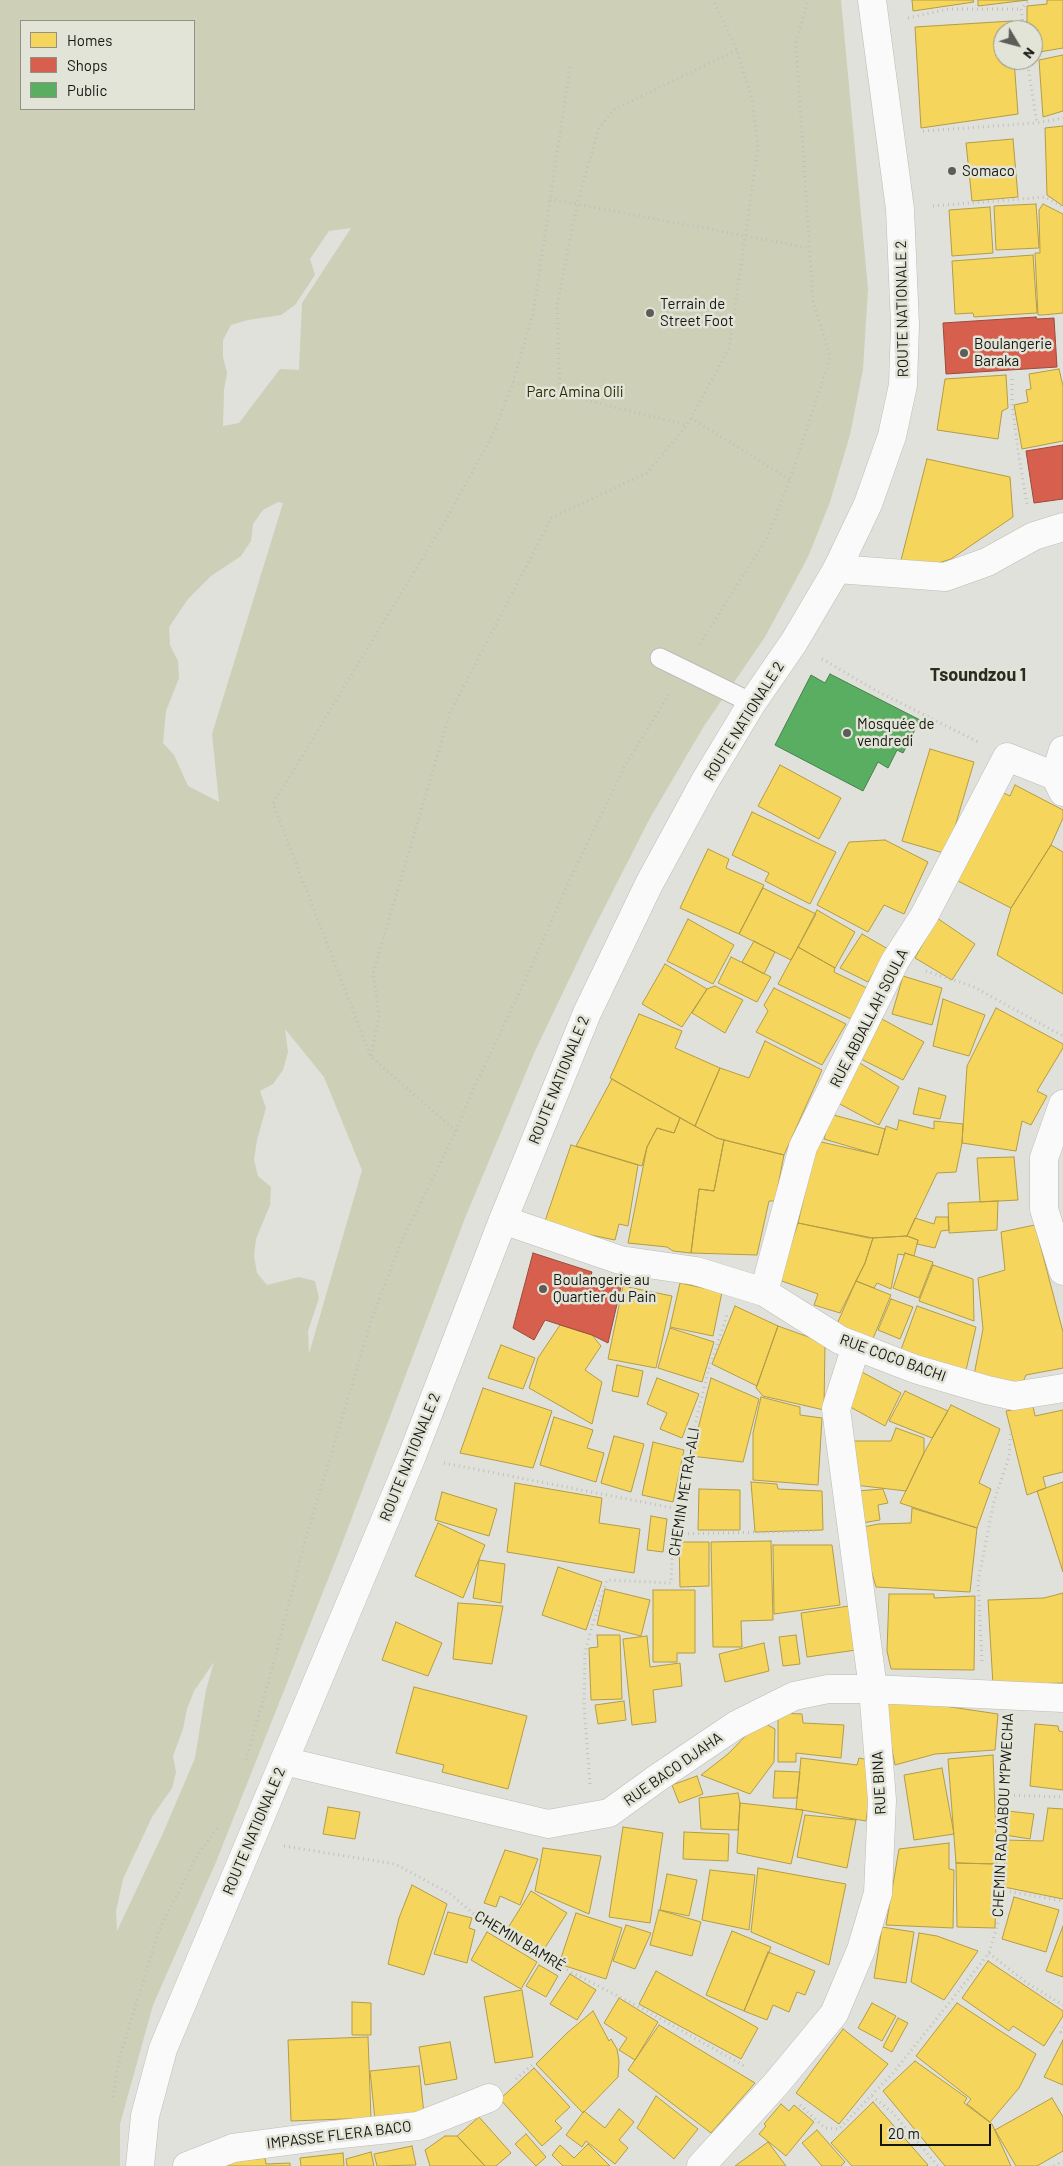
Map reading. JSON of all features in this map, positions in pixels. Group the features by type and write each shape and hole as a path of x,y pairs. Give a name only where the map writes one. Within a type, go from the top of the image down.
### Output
{"street":[{"name":"ROUTE NATIONALE 2","path":"140,2166 145,2116 153,2079 163,2049 412,1456 503,1220 586,1013 650,884 706,781 752,703 794,642 837,569 868,504 892,436 903,385 905,325 900,209 874,12"},
{"path":"837,569 945,577 987,562 1034,536 1063,527"},
{"path":"1006,756 1059,784 1063,750"},
{"name":"RUE ABDALLAH SOULA","path":"764,1292 803,1147 895,962 924,916 1006,756"},
{"path":"1063,1104 1044,1158 1044,1209 1063,1271"},
{"name":"RUE COCO BACHI","path":"503,1220 620,1260 696,1271 764,1292 840,1340 916,1369 1014,1396 1063,1388"},
{"name":"RUE BINA","path":"700,2166 776,2084 834,2014 861,1950 878,1893 882,1800 873,1689 836,1409 856,1346"},
{"name":"RUE BACO DJAHA","path":"284,1760 548,1824 610,1813 656,1779 736,1725 794,1696 828,1689 873,1689 1063,1698"},
{"name":"IMPASSE FLERA BACO","path":"187,2166 233,2148 418,2126 489,2098"}],"lane":[{"path":"660,658 752,703"}],"path":[{"path":"371,1057 379,1016 373,973 450,713 551,518 647,473 687,425 730,348 758,147 752,99 737,50 713,0"},
{"path":"245,1761 272,1670 305,1541 372,1318 399,1247 456,1131 575,868 626,764 767,538 790,480 830,358 813,302 796,43 808,0"},
{"path":"1023,20 1022,9 1030,0"},
{"path":"874,12 1022,9"},
{"path":"560,394 557,306 577,204 599,128 616,109 737,50"},
{"path":"456,1131 371,1057 273,804 445,521 494,432 513,382 532,314 570,67"},
{"path":"1029,70 1037,123"},
{"path":"890,133 1037,123 1063,118"},
{"path":"900,209 1045,197 1063,207"},
{"path":"550,200 810,248"},
{"path":"1012,379 1012,404 1023,488 1034,536"},
{"path":"513,382 687,425"},
{"path":"691,418 790,480"},
{"path":"794,642 875,690 1006,756"},
{"path":"895,962 972,986 1063,1036"},
{"name":"CHEMIN METRA-ALI","path":"592,1816 584,1706 584,1653 607,1580 671,1583 674,1534 688,1448 708,1372 738,1284"},
{"name":"CHEMIN RADJABOU M’PWECHA","path":"776,2084 825,2128 839,2129 872,2096 914,2048 989,1953 999,1920 1000,1837 1004,1795 997,1695 978,1582 994,1501 1009,1457 1014,1396"},
{"path":"412,1456 678,1509"},
{"path":"674,1534 775,1534 852,1530"},
{"path":"1004,1795 1063,1797"},
{"path":"113,2100 120,2056 159,1930 198,1854 220,1825"},
{"name":"CHEMIN BAMRÉ","path":"251,1840 395,1864 449,1893 486,1924 542,1957 645,2010 776,2084"},
{"path":"1000,1890 1063,1901"},
{"path":"989,1953 1027,1983 1063,2005"},
{"path":"1063,2027 1061,2032 1063,2033"},
{"path":"872,2096 892,2113 938,2166"},
{"path":"1054,2166 1063,2161"}],"green space":[{"name":"Parc Amina Oili","path":"0,0 841,0 868,289 863,369 850,435 830,502 808,557 765,637 704,726 650,818 588,940 535,1051 465,1218 340,1549 216,1862 153,2005 120,2124 120,2166 0,2166","holes":["351,228 302,303 299,370 280,369 239,423 223,426 224,390 227,373 223,357 223,340 231,325 248,320 281,315 295,305 315,275 310,259 329,231","278,502 283,503 212,734 219,802 188,786 174,755 163,743 166,711 179,678 178,661 170,645 169,627 188,599 211,576 241,556 251,541 253,524 263,510","285,1029 324,1077 362,1170 309,1354 308,1331 319,1298 315,1281 299,1277 267,1285 257,1273 254,1256 256,1239 270,1205 271,1187 258,1176 254,1160 257,1140 266,1108 260,1091 273,1084 283,1070 288,1052","214,1662 206,1690 195,1758 164,1831 117,1931 116,1911 123,1879 152,1817 172,1788 176,1772 173,1756 194,1691"]}],"building: Homes":[{"path":"912,0 973,0 974,2 913,11"},
{"path":"978,0 1028,0 978,6"},
{"path":"1047,0 1063,0 1063,48 1043,51 1043,20 1027,20 1027,6 1047,4"},
{"path":"993,22 993,70 1015,70 1018,114 921,128 915,27"},
{"path":"1063,55 1063,111 1043,117 1040,70 1043,70 1043,59"},
{"path":"1063,126 1063,206 1047,195 1045,128"},
{"path":"1013,139 1018,197 972,201 966,143"},
{"path":"1036,204 1039,248 996,250 994,206"},
{"path":"1043,204 1063,214 1063,313 1038,315 1035,253 1040,253 1039,210"},
{"path":"990,207 993,253 952,256 949,210"},
{"path":"1033,255 1037,313 974,317 973,313 955,314 952,261"},
{"path":"1059,369 1063,386 1063,441 1022,449 1014,405 1028,402 1026,390 1031,389 1029,374"},
{"path":"1006,375 1008,408 1002,411 998,439 937,430 945,379"},
{"path":"927,459 1010,477 1013,517 951,559 926,567 901,560"},
{"path":"930,749 974,762 947,854 902,841"},
{"path":"780,765 841,798 819,839 758,806"},
{"path":"1015,785 1063,810 1063,818 1051,845 1011,908 954,879 993,788 1010,796"},
{"path":"752,812 836,852 810,904 765,881 769,873 732,855"},
{"path":"885,840 928,862 904,914 884,905 868,932 817,905 849,842"},
{"path":"1051,845 1063,852 1063,994 997,955 1011,908"},
{"path":"708,849 729,859 726,868 764,885 739,934 680,908"},
{"path":"763,888 816,914 791,960 739,934"},
{"path":"817,910 855,932 835,968 798,947"},
{"path":"937,918 975,944 952,980 915,958"},
{"path":"688,919 734,945 713,984 667,961"},
{"path":"862,934 888,949 868,982 840,968"},
{"path":"754,941 775,952 764,974 742,962"},
{"path":"798,947 835,968 834,972 871,990 851,1019 778,984"},
{"path":"731,957 771,977 757,1002 718,983"},
{"path":"665,964 707,989 682,1027 642,1004"},
{"path":"903,976 942,988 932,1025 892,1014"},
{"path":"715,986 743,1000 725,1033 692,1013 707,989"},
{"path":"774,988 846,1024 822,1065 756,1032 768,1011 764,1005"},
{"path":"943,999 985,1015 969,1056 933,1046"},
{"path":"996,1008 1063,1044 1063,1048 1037,1091 1047,1096 1031,1125 1022,1121 1016,1151 962,1143 967,1066"},
{"path":"639,1014 682,1031 675,1048 720,1068 695,1126 610,1078"},
{"path":"882,1019 924,1042 903,1080 861,1059"},
{"path":"765,1041 822,1070 784,1155 717,1138 695,1126 720,1068 749,1078"},
{"path":"858,1062 899,1087 879,1125 836,1102"},
{"path":"612,1079 680,1118 674,1133 657,1128 647,1147 642,1166 576,1146"},
{"path":"919,1088 946,1096 940,1119 913,1114"},
{"path":"830,1114 885,1129 878,1155 824,1139"},
{"path":"680,1118 724,1140 714,1191 699,1189 691,1253 673,1251 667,1247 628,1243 647,1147 657,1128 674,1133"},
{"path":"899,1120 934,1129 934,1121 963,1124 962,1143 956,1172 937,1173 907,1236 869,1238 798,1223 817,1141 878,1155 886,1126 897,1130"},
{"path":"724,1140 784,1155 775,1201 769,1201 757,1255 691,1253 699,1189 714,1191"},
{"path":"571,1145 638,1165 628,1226 619,1224 615,1240 576,1232 545,1221"},
{"path":"1014,1157 1018,1200 980,1202 977,1158"},
{"path":"998,1201 997,1230 949,1233 948,1203"},
{"path":"936,1217 948,1217 949,1230 941,1231 935,1248 917,1244 918,1240 907,1236 915,1218 934,1224"},
{"path":"798,1223 873,1238 865,1263 840,1313 814,1305 818,1294 779,1280"},
{"path":"1035,1225 1063,1332 1063,1368 1026,1375 1022,1384 972,1385 983,1329 978,1278 1005,1270 1001,1232"},
{"path":"907,1236 918,1240 914,1256 905,1253 904,1255 898,1254 891,1289 877,1283 874,1288 856,1281 865,1263 873,1238"},
{"path":"905,1253 933,1262 919,1298 893,1288"},
{"path":"933,1265 973,1279 974,1321 919,1301"},
{"path":"856,1281 891,1295 872,1341 837,1324"},
{"path":"680,1283 722,1292 713,1336 670,1327"},
{"path":"623,1286 672,1296 656,1368 608,1359"},
{"path":"891,1299 913,1307 900,1339 878,1330"},
{"path":"735,1306 778,1326 757,1386 712,1364"},
{"path":"917,1306 976,1327 964,1379 899,1355"},
{"path":"560,1325 592,1335 601,1346 585,1370 602,1382 592,1424 529,1388 538,1358"},
{"path":"778,1326 825,1343 824,1410 763,1396 756,1388"},
{"path":"670,1328 714,1342 702,1382 658,1368"},
{"path":"501,1345 535,1358 523,1389 488,1378"},
{"path":"617,1365 643,1371 638,1397 612,1391"},
{"path":"860,1371 901,1393 885,1426 843,1403"},
{"path":"657,1378 699,1394 682,1438 660,1429 667,1413 647,1404"},
{"path":"711,1378 759,1399 743,1462 691,1456"},
{"path":"483,1388 552,1411 533,1468 460,1453"},
{"path":"905,1391 948,1411 932,1438 889,1421"},
{"path":"761,1397 800,1407 800,1415 822,1418 818,1485 753,1480 753,1433"},
{"path":"951,1405 1000,1429 979,1483 991,1489 977,1528 900,1503 924,1453"},
{"path":"1033,1406 1035,1416 1063,1410 1063,1472 1043,1477 1046,1488 1027,1495 1006,1411"},
{"path":"554,1417 593,1430 587,1448 604,1453 596,1482 540,1465"},
{"path":"896,1428 924,1438 924,1453 906,1491 855,1485 853,1441 891,1441"},
{"path":"614,1436 644,1444 631,1492 601,1483"},
{"path":"653,1442 684,1450 673,1502 642,1495"},
{"path":"751,1482 777,1484 778,1489 822,1491 823,1530 755,1532"},
{"path":"1063,1482 1063,1572 1037,1491"},
{"path":"515,1483 602,1498 599,1523 640,1529 634,1573 507,1552"},
{"path":"699,1489 740,1490 740,1530 698,1530"},
{"path":"883,1489 888,1503 878,1505 880,1520 862,1523 857,1491"},
{"path":"442,1492 497,1509 489,1536 435,1520"},
{"path":"912,1508 977,1528 970,1592 876,1587 859,1528 878,1524 911,1523"},
{"path":"651,1516 667,1519 663,1552 647,1550"},
{"path":"438,1523 485,1545 463,1598 415,1576"},
{"path":"771,1541 773,1620 741,1621 742,1647 713,1647 711,1542"},
{"path":"679,1542 709,1542 709,1586 680,1587"},
{"path":"773,1545 832,1545 840,1605 774,1614"},
{"path":"479,1560 505,1564 501,1603 473,1598"},
{"path":"558,1567 602,1582 586,1630 542,1615"},
{"path":"605,1589 650,1600 641,1636 597,1625"},
{"path":"653,1590 695,1590 695,1653 677,1653 677,1662 653,1662"},
{"path":"1063,1593 1063,1683 993,1685 988,1600 1044,1598"},
{"path":"889,1594 934,1594 934,1598 975,1596 974,1670 891,1669 887,1651"},
{"path":"458,1603 503,1606 492,1664 453,1659"},
{"path":"849,1606 856,1650 807,1657 801,1613"},
{"path":"396,1622 442,1643 428,1676 382,1660"},
{"path":"597,1635 620,1635 622,1699 591,1700 589,1648 598,1647"},
{"path":"796,1635 800,1664 783,1666 779,1637"},
{"path":"647,1636 650,1667 680,1663 682,1686 653,1690 656,1722 632,1725 623,1639"},
{"path":"764,1643 769,1671 725,1682 719,1654"},
{"path":"414,1687 527,1716 508,1789 442,1772 444,1765 396,1753"},
{"path":"922,1696 924,1703 998,1714 995,1750 935,1754 895,1765 883,1704"},
{"path":"624,1701 626,1720 598,1724 595,1705"},
{"path":"778,1713 802,1714 803,1723 844,1725 841,1758 796,1753 796,1762 778,1762"},
{"path":"760,1721 775,1729 774,1762 750,1794 701,1775 728,1754"},
{"path":"1035,1724 1058,1726 1059,1731 1063,1732 1063,1790 1030,1786"},
{"path":"993,1755 997,1864 956,1863 948,1759"},
{"path":"801,1758 857,1765 859,1758 874,1761 866,1821 796,1809"},
{"path":"942,1768 954,1834 914,1840 904,1775"},
{"path":"775,1771 800,1772 797,1798 773,1798"},
{"path":"697,1776 703,1794 679,1803 672,1785"},
{"path":"738,1793 740,1803 738,1830 701,1829 699,1798"},
{"path":"740,1803 803,1810 791,1864 737,1853"},
{"path":"328,1807 360,1812 355,1839 323,1834"},
{"path":"1048,1808 1063,1809 1063,1899 1004,1887 1005,1840 1043,1841"},
{"path":"1008,1811 1034,1814 1030,1839 1005,1835"},
{"path":"805,1815 856,1820 847,1868 797,1857"},
{"path":"623,1827 663,1833 650,1923 609,1917"},
{"path":"684,1832 729,1834 728,1861 683,1859"},
{"path":"949,1843 949,1869 954,1870 953,1928 886,1925 899,1849"},
{"path":"543,1848 601,1856 589,1914 535,1891"},
{"path":"505,1850 538,1859 520,1905 500,1896 496,1907 484,1903"},
{"path":"956,1863 997,1864 995,1928 957,1927"},
{"path":"758,1868 846,1884 829,1965 751,1932"},
{"path":"710,1870 755,1875 749,1930 702,1920"},
{"path":"667,1874 697,1880 689,1916 660,1910"},
{"path":"412,1885 447,1904 424,1975 388,1964 399,1918"},
{"path":"531,1891 567,1913 541,1954 506,1931"},
{"path":"1014,1897 1059,1910 1046,1952 1002,1939"},
{"path":"659,1910 701,1922 692,1956 650,1945"},
{"path":"448,1912 472,1918 469,1928 475,1930 467,1963 434,1954"},
{"path":"576,1913 622,1928 606,1979 559,1964"},
{"path":"626,1925 651,1933 635,1969 613,1961"},
{"path":"1063,1926 1063,1977 1046,1971"},
{"path":"882,1927 914,1932 906,1983 874,1978"},
{"path":"732,1931 771,1947 744,2011 706,1995"},
{"path":"487,1932 537,1962 521,1989 471,1960"},
{"path":"919,1933 937,1936 978,1951 944,2000 911,1982"},
{"path":"768,1952 815,1971 805,1995 797,1992 789,2012 773,2005 767,2020 744,2011"},
{"path":"988,1961 1063,2011 1063,2016 1044,2046 1013,2026 1009,2031 962,1998"},
{"path":"539,1965 558,1976 546,1997 526,1986"},
{"path":"656,1971 758,2028 741,2059 639,2004"},
{"path":"570,1974 596,1990 577,2020 550,2004"},
{"path":"522,1990 533,2057 495,2063 484,1997"},
{"path":"619,1998 658,2022 635,2060 619,2050 627,2038 604,2023"},
{"path":"352,2002 371,2003 371,2035 352,2035"},
{"path":"872,2003 896,2016 882,2041 858,2028"},
{"path":"957,2003 1036,2054 1019,2088 990,2122 967,2104 971,2099 916,2056"},
{"path":"593,2011 609,2041 611,2039 617,2049 619,2061 618,2077 583,2113 536,2064 567,2033"},
{"path":"898,2018 908,2023 892,2052 883,2047"},
{"path":"659,2025 755,2083 711,2133 628,2070"},
{"path":"843,2029 888,2064 839,2124 796,2093"},
{"path":"368,2037 371,2118 291,2121 288,2040"},
{"path":"1063,2040 1063,2085 1044,2077"},
{"path":"450,2042 457,2079 425,2085 419,2047"},
{"path":"915,2061 967,2098 964,2103 992,2124 1011,2166 945,2166 883,2091"},
{"path":"419,2066 424,2114 375,2120 370,2071"},
{"path":"534,2068 570,2107 555,2121 562,2128 542,2146 500,2099"},
{"path":"656,2096 698,2129 674,2159 637,2128"},
{"path":"1052,2098 1063,2117 1063,2151 1037,2166 1016,2166 995,2130"},
{"path":"873,2102 927,2166 852,2166 831,2143"},
{"path":"781,2104 789,2111 794,2105 814,2122 786,2156 759,2134 766,2126 764,2124"},
{"path":"619,2109 634,2122 619,2140 628,2148 615,2164 586,2141 582,2147 566,2135 584,2111 605,2128"},
{"path":"479,2117 511,2153 496,2166 485,2166 457,2136"},
{"path":"817,2130 845,2162 841,2166 822,2166 802,2143"},
{"path":"526,2134 546,2157 536,2166 515,2144"},
{"path":"445,2136 457,2136 485,2166 430,2166 425,2150"},
{"path":"768,2142 786,2166 735,2166"},
{"path":"588,2144 610,2166 563,2166 552,2155 560,2145 574,2158"},
{"path":"412,2146 416,2165 377,2166 374,2154"},
{"path":"371,2152 374,2166 347,2166 346,2159"},
{"path":"343,2153 344,2166 301,2166 300,2158"},
{"path":"265,2158 266,2164 290,2163 290,2166 219,2166 229,2162"}],"building: Shops":[{"path":"1036,317 1037,319 1054,318 1057,367 946,374 943,323"},
{"path":"1063,445 1063,499 1034,503 1026,451"},
{"path":"533,1253 592,1272 590,1278 621,1287 608,1343 592,1335 545,1320 534,1340 513,1328"}],"building: Public":[{"name":"Mosquée de vendredi","path":"830,674 920,720 903,753 897,750 888,768 878,762 863,791 775,745 811,675 825,683"}],"place":[{"name":"Somaco","path":"952,171"},
{"name":"Terrain de Street Foot","path":"650,313"},
{"name":"Boulangerie Baraka","path":"964,353"},
{"name":"Mosquée de vendredi","path":"847,733"},
{"name":"Boulangerie au Quartier du Pain","path":"543,1289"}],"district":[{"name":"Tsoundzou 1","path":"978,675"}]}
